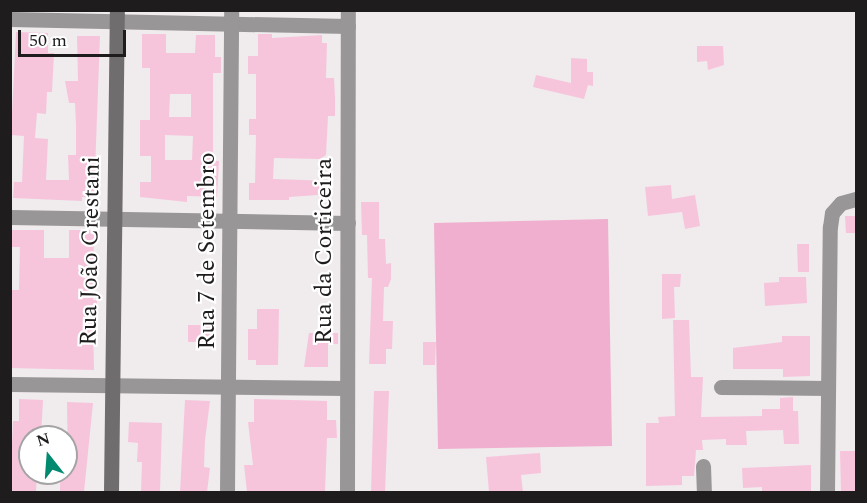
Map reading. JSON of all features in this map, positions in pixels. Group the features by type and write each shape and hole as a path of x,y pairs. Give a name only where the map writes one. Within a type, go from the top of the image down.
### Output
{"street":[{"path":"10,19 117,16 348,18"},
{"name":"Rua João Crestani","path":"111,492 117,16"},
{"name":"Rua 7 de Setembro","path":"227,492 231,17"},
{"name":"Rua da Corticeira","path":"347,492 348,18"},
{"path":"827,492 830,227 832,213 841,203 856,199"},
{"path":"10,218 115,216 348,223"},
{"path":"10,384 346,388"},
{"path":"722,387 828,388"},
{"path":"703,466 704,492"}],"shaded area":[{"path":"608,219 612,446 438,449 434,223"}],"building":[{"path":"16,32 48,33 48,53 54,53 52,92 47,92 46,114 37,113 35,138 48,139 46,180 69,180 68,155 76,155 75,103 69,103 65,81 78,81 77,36 100,36 94,197 82,197 82,201 13,198 14,182 22,182 24,136 11,135"},
{"path":"142,34 166,34 166,53 195,53 196,35 215,35 215,57 221,57 221,73 213,73 213,161 219,161 217,197 187,196 187,202 140,197 140,182 151,182 151,156 140,156 140,120 150,120 150,68 142,68","holes":["170,94 191,94 191,117 169,117","165,135 193,136 192,160 165,160"]},
{"path":"258,34 272,34 272,38 322,35 322,43 327,43 326,78 334,78 335,116 328,116 326,155 320,159 274,158 273,179 332,181 332,194 289,197 289,200 249,200 249,183 255,183 256,135 249,135 249,119 256,119 256,74 248,74 248,56 258,56"},
{"path":"697,46 723,46 724,65 708,70 707,61 697,62"},
{"path":"571,58 587,59 587,72 593,72 593,86 588,85 584,99 533,87 536,75 571,83"},
{"path":"671,185 672,199 695,195 700,226 685,229 682,212 648,216 645,187"},
{"path":"361,202 379,202 379,239 385,239 386,264 391,263 391,279 388,287 384,287 383,321 393,321 392,349 386,349 386,364 369,364 372,278 368,278 367,235 362,235"},
{"path":"845,216 856,216 856,233 846,233"},
{"path":"12,230 44,230 44,258 69,258 69,230 94,230 93,300 97,300 97,323 93,323 94,370 11,368 10,290 19,290 20,247 12,247"},
{"path":"797,244 809,244 809,272 798,272"},
{"path":"662,274 681,274 680,287 674,287 675,318 662,319"},
{"path":"779,277 806,277 807,303 765,306 764,283 779,282"},
{"path":"257,309 279,309 278,365 256,365 256,360 248,360 248,329 257,329"},
{"path":"673,320 689,320 691,377 703,377 701,417 762,416 762,409 780,409 780,398 793,397 793,411 798,411 799,444 784,444 783,430 746,431 747,445 726,445 726,439 702,440 703,450 696,450 694,476 682,476 682,485 646,486 646,423 659,423 658,417 675,416"},
{"path":"188,325 210,325 210,342 188,342"},
{"path":"309,333 338,333 338,344 328,344 328,367 304,367"},
{"path":"782,336 810,336 810,376 783,377 783,369 733,369 733,348 782,342"},
{"path":"423,342 436,342 435,365 423,365"},
{"path":"374,391 389,391 385,492 371,492"},
{"path":"19,399 43,400 42,425 18,425 18,485 36,485 36,492 10,492 13,421 19,421"},
{"path":"254,399 327,401 327,420 336,420 337,438 327,438 325,492 247,492 244,465 253,465 248,422 254,422"},
{"path":"185,400 210,401 204,467 210,468 207,492 180,492"},
{"path":"67,402 93,403 84,492 60,492 60,485 78,485 78,425 67,425"},
{"path":"129,422 162,423 160,492 141,492 142,462 137,462 138,443 128,442"},
{"path":"840,451 856,451 856,492 841,492"},
{"path":"540,453 541,473 521,475 523,492 489,492 486,457"},
{"path":"811,465 811,492 762,492 762,487 743,488 742,468"}]}
